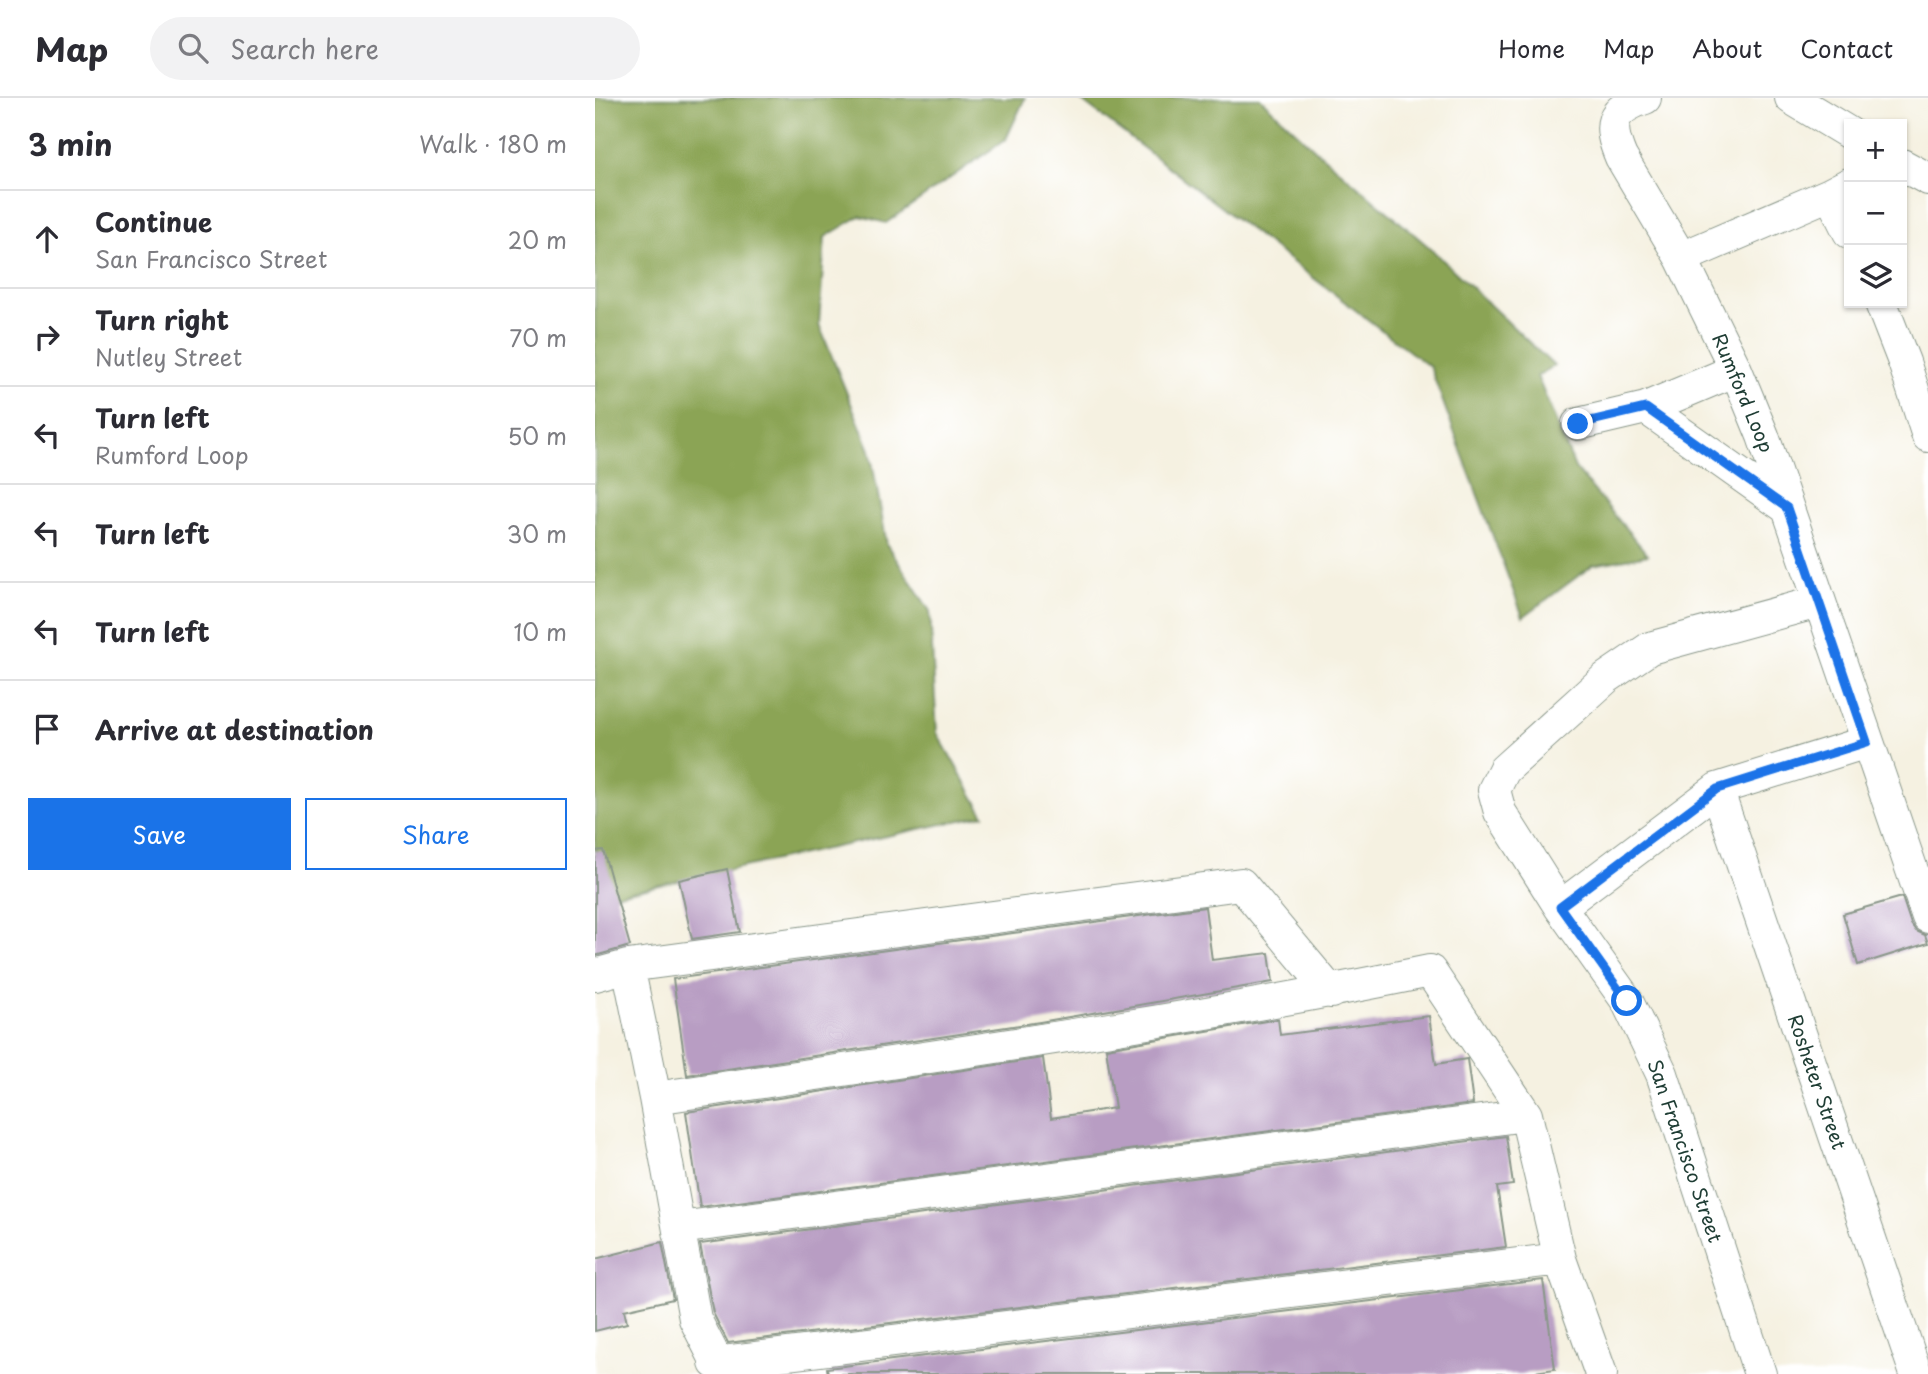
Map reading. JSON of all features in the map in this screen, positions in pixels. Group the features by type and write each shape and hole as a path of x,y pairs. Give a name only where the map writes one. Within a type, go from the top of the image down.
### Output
{"street":[{"name":"Rumford Loop","path":"1645,98 1618,112 1611,126 1614,141 1681,258 1736,370 1763,436 1928,917"},
{"path":"1791,98 1844,130"},
{"path":"1907,167 1928,179"},
{"path":"1681,258 1840,189 1844,208"},
{"path":"1883,308 1905,362 1928,436"},
{"path":"1578,424 1646,408 1736,370"},
{"path":"1646,408 1787,508"},
{"name":"San Francisco Street","path":"1760,1374 1662,1074 1627,1001 1560,907 1500,812 1495,790 1504,770 1606,678 1650,648 1818,602"},
{"path":"1560,907 1717,789 1867,742"},
{"name":"Rosheter Street","path":"1717,789 1916,1374"},
{"path":"595,975 628,965 1241,884 1331,992"},
{"path":"628,965 695,1319 719,1368 1560,1259"},
{"path":"655,1098 1146,1023 1331,992 1430,971 1526,1115 1560,1259 1601,1374"},
{"path":"679,1228 1526,1115"}],"green space":[{"path":"595,98 1025,98 1006,139 886,223 860,216 825,237 819,325 870,450 887,545 930,611 937,733 984,815 595,899"},
{"path":"1078,98 1260,98 1319,153 1429,247 1554,366 1537,376 1575,468 1648,555 1593,565 1523,617 1430,367"}],"building":[{"path":"603,850 630,946 595,956 595,851"},
{"path":"727,869 740,932 692,939 679,880"},
{"path":"1902,897 1911,924 1916,931 1925,935 1928,943 1858,965 1843,914"},
{"path":"1205,907 1212,960 1269,953 1273,982 1040,1022 687,1075 673,979"},
{"path":"1429,1016 1436,1064 1467,1059 1473,1104 700,1207 686,1112 1043,1058 1051,1118 1115,1108 1106,1048 1278,1019 1280,1035"},
{"path":"1506,1136 1513,1185 1497,1187 1506,1247 728,1343 713,1313 700,1244"},
{"path":"662,1242 673,1299 624,1310 627,1323 595,1331 595,1259"},
{"path":"1543,1280 1555,1369 1521,1374 828,1374 827,1368"}],"route":[{"path":"1578,424 1646,408 1787,508 1867,742 1717,789 1560,907 1627,1001"}]}
